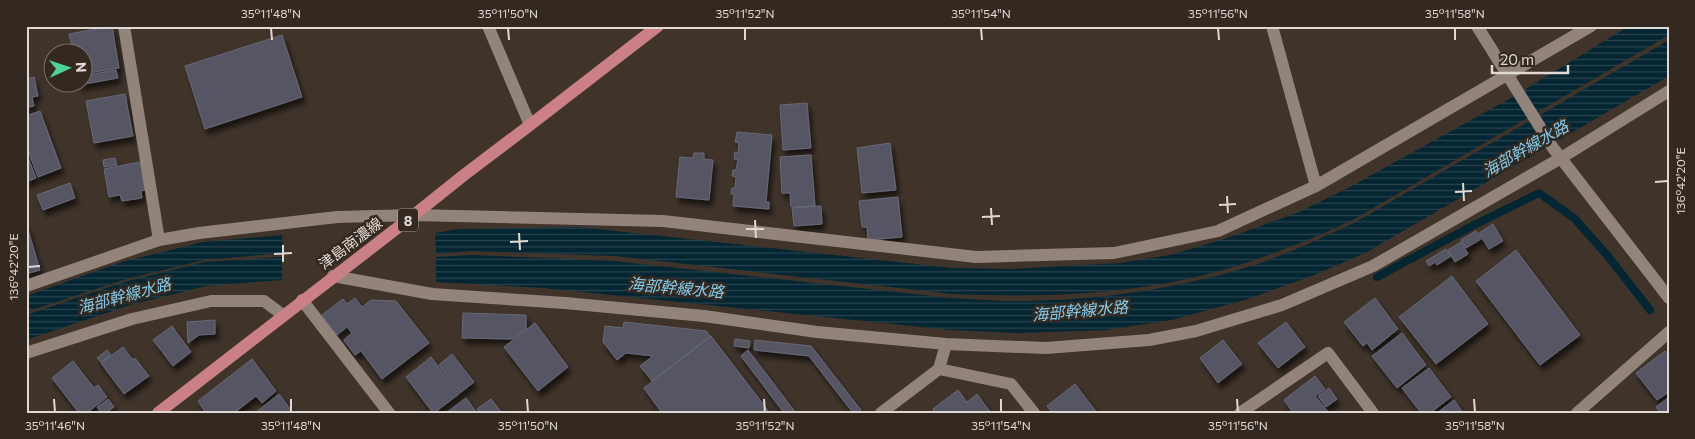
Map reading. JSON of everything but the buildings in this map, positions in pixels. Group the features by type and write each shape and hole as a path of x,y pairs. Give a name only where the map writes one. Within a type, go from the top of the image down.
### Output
{"main road":[{"name":"津島南濃線","path":"158,413 658,26"}],"street":[{"path":"124,26 159,240"},
{"path":"488,26 530,126"},
{"path":"1272,26 1316,186"},
{"path":"1477,26 1553,148 1669,298"},
{"path":"26,286 159,240 199,233 337,217 414,215 663,221 976,257 1114,253 1218,231 1316,186 1592,26"},
{"path":"333,276 432,294 565,303 704,316 817,332 946,344 1046,348 1149,340 1206,328 1282,305 1373,266 1562,158 1669,92"},
{"path":"302,300 389,413"},
{"path":"26,353 132,319 211,301 264,301 283,315"},
{"path":"1577,413 1669,332"},
{"path":"881,413 939,369 946,344"},
{"path":"1240,413 1328,353 1373,413"},
{"path":"939,369 1011,384 1034,413"}],"water":[{"path":"1629,26 1669,26 1669,35 1353,220 1249,262 1164,284 1094,293 1058,295 952,294 614,256 471,251 436,254 435,233 459,229 579,227 952,268 1012,269 1120,263 1170,255 1224,239 1297,213 1350,187 1509,99"},
{"name":"海部幹線水路","path":"1669,40 1669,76 1367,252 1312,276 1248,299 1172,320 1106,330 1019,333 951,330 543,288 436,282 436,257 472,255 614,261 951,298 1005,301 1062,300 1178,285 1265,261 1295,250 1354,223"},
{"path":"282,235 283,253 204,260 123,280 26,312 26,296 122,262 203,242"},
{"name":"海部幹線水路","path":"282,257 282,280 206,286 130,305 26,340 26,315 124,282 204,262"}],"waterway":[{"path":"1377,277 1474,225 1539,193 1574,218 1607,255 1650,310"}]}
